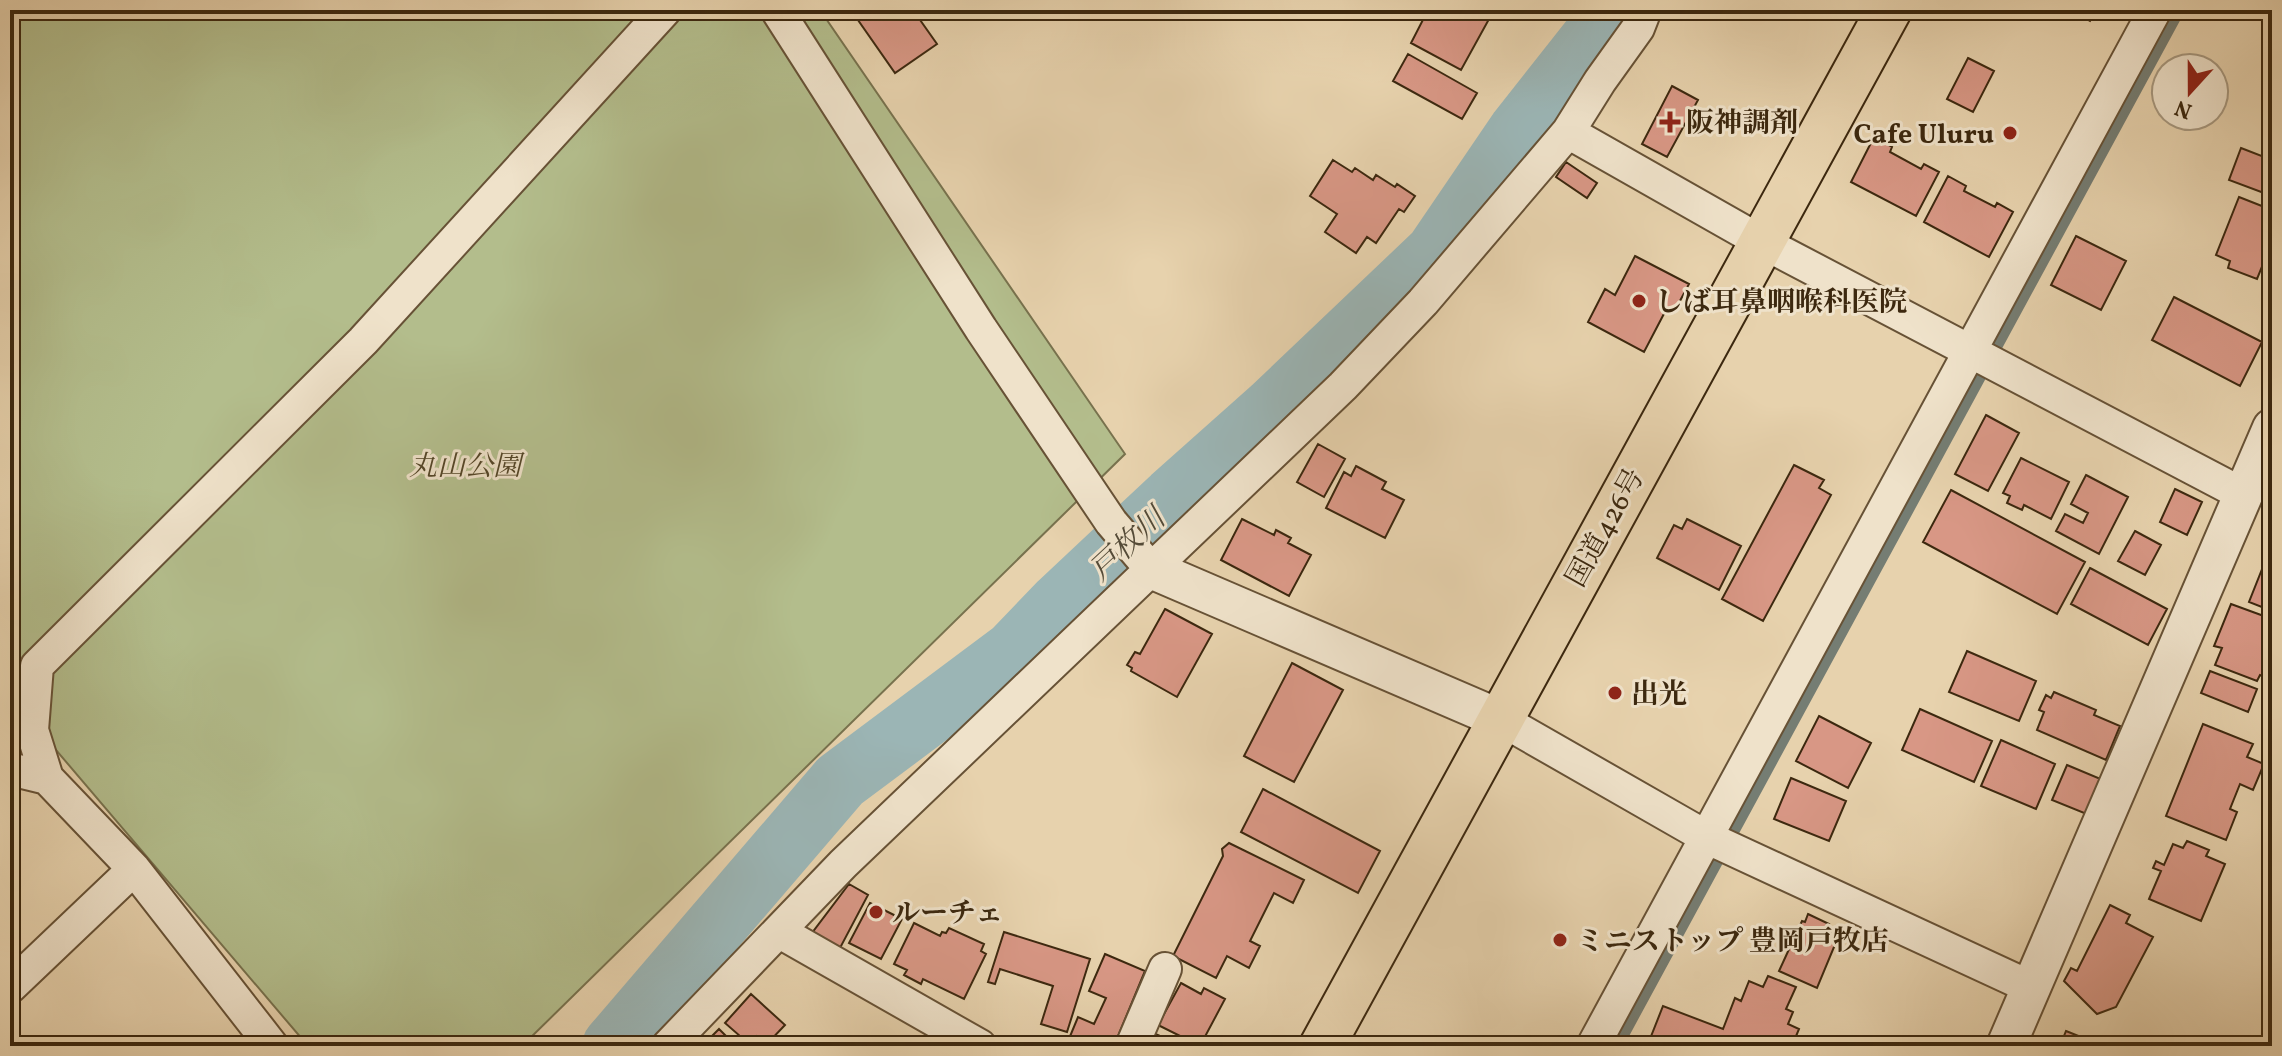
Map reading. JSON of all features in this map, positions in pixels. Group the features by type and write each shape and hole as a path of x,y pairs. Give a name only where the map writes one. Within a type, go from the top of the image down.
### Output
{"highway":[{"name":"国道426号","path":"1322,1046 1889,10"}],"street":[{"path":"264,1043 134,869 47,778 32,730 37,666 363,341 665,10"},
{"path":"777,10 990,342 1111,522 1151,569 1500,719 1708,838 2030,987"},
{"path":"668,1046 843,864 1343,386 1423,302 1568,132 1638,28 1645,10"},
{"path":"1593,1046 2155,10"},
{"path":"1568,132 1760,241 2244,495"},
{"path":"2006,1046 2272,428"},
{"path":"10,769 47,778"},
{"path":"10,987 134,869"},
{"path":"780,932 980,1046"},
{"path":"1132,1046 1165,969"}],"green space":[{"name":"丸山公園","path":"10,10 820,10 1125,454 522,1046 308,1046 16,703 10,702"}],"building":[{"path":"851,10 913,10 937,44 895,73"},
{"path":"1428,10 1494,10 1461,70 1411,43"},
{"path":"2070,10 2096,10 2090,21"},
{"path":"1408,54 1477,93 1462,119 1393,81"},
{"path":"1968,58 1994,71 1973,112 1947,99"},
{"name":"阪神調剤","path":"1672,86 1698,100 1667,157 1642,144"},
{"path":"1874,137 1892,147 1890,152 1921,169 1924,164 1939,172 1916,216 1851,182"},
{"path":"2241,148 2267,158 2265,164 2272,167 2272,196 2229,180"},
{"path":"1333,160 1352,172 1355,168 1373,180 1376,175 1395,187 1397,184 1415,196 1404,212 1399,209 1376,243 1367,237 1356,253 1325,232 1337,214 1310,196"},
{"path":"1566,162 1597,183 1587,198 1556,177"},
{"path":"1948,176 1966,186 1964,191 1995,207 1997,203 2013,212 1989,257 1924,222"},
{"path":"2239,197 2272,210 2272,242 2257,279 2228,268 2230,261 2216,255"},
{"path":"2076,236 2126,261 2101,310 2051,285"},
{"name":"しば耳鼻咽喉科医院","path":"1635,256 1689,284 1674,312 1667,308 1644,352 1588,322 1605,289 1615,295"},
{"path":"2174,297 2262,342 2240,386 2152,340"},
{"path":"1986,415 2019,433 1988,491 1955,474"},
{"path":"1318,444 1345,459 1324,497 1297,482"},
{"path":"2021,458 2069,482 2051,519 2024,505 2022,510 2007,503 2010,496 2003,493"},
{"path":"1794,465 1824,480 1819,488 1831,495 1763,621 1722,599"},
{"path":"1356,466 1386,482 1382,489 1404,500 1385,538 1326,508 1344,472 1351,476"},
{"path":"2086,475 2128,497 2099,554 2056,531 2065,514 2083,523 2088,513 2071,504"},
{"path":"2175,489 2202,502 2187,535 2160,522"},
{"path":"1951,490 2085,562 2057,614 1923,542"},
{"path":"1242,519 1274,535 1276,530 1291,538 1288,543 1311,555 1289,596 1221,560"},
{"path":"1687,519 1741,546 1719,590 1657,558 1674,525 1682,529"},
{"path":"2135,531 2161,545 2145,575 2118,561"},
{"path":"2272,544 2272,611 2249,602"},
{"path":"2090,568 2167,609 2148,645 2071,604"},
{"path":"2231,604 2272,619 2269,653 2272,654 2272,680 2260,675 2257,681 2215,665 2222,648 2214,646"},
{"path":"1165,609 1212,634 1177,697 1131,671 1132,668 1127,665 1135,652 1140,654"},
{"path":"1967,651 2036,681 2019,721 1949,692"},
{"path":"1292,663 1343,690 1294,782 1244,756"},
{"path":"2210,671 2257,689 2248,712 2201,693"},
{"path":"2054,692 2096,710 2094,715 2120,726 2106,760 2037,730 2044,712 2039,710 2046,695 2051,698"},
{"path":"1920,709 1992,741 1974,782 1902,750"},
{"path":"1819,716 1871,743 1848,788 1796,761"},
{"path":"2203,724 2253,744 2247,757 2264,764 2253,790 2240,784 2230,809 2237,812 2226,840 2166,816"},
{"path":"2001,740 2055,764 2036,809 1981,786"},
{"path":"2067,765 2103,780 2089,815 2052,800"},
{"path":"1791,778 1846,801 1829,841 1774,819"},
{"path":"1263,789 1380,851 1358,893 1241,832"},
{"path":"2187,841 2209,850 2206,856 2225,864 2201,921 2149,899 2161,871 2153,868 2156,861 2164,865 2173,844 2183,848"},
{"path":"1229,843 1304,880 1293,903 1274,893 1250,941 1260,946 1249,968 1227,956 1216,978 1173,956 1223,856 1222,849"},
{"path":"849,884 868,895 840,948 812,933"},
{"path":"870,903 902,919 881,959 849,943"},
{"path":"2110,905 2130,915 2126,923 2153,937 2116,1007 2097,1014 2064,981 2071,968 2077,971"},
{"path":"1808,914 1829,924 1826,930 1839,935 1817,988 1779,971"},
{"path":"914,923 940,936 949,928 984,944 981,951 986,954 964,999 923,979 921,984 904,975 907,970 894,964"},
{"path":"1004,932 1090,959 1067,1032 1041,1024 1053,986 1000,969 995,984 988,982"},
{"path":"1105,954 1145,971 1114,1046 1066,1046 1078,1017 1094,1024 1106,998 1089,991"},
{"path":"1768,976 1796,987 1786,1009 1793,1012 1788,1024 1799,1029 1792,1046 1648,1044 1663,1006 1723,1029 1735,998 1741,1001 1749,981 1763,987"},
{"path":"1181,983 1201,994 1204,988 1225,999 1200,1046 1158,1025"},
{"path":"751,994 785,1025 767,1044 757,1036 749,1044 725,1023"},
{"path":"719,1029 736,1046 702,1046"},
{"path":"2066,1031 2096,1043 2097,1046 2060,1046"},
{"path":"1153,1033 1183,1046 1147,1046"}],"waterway":[{"name":"戸枚川","path":"613,1046 840,781 1014,651 1060,603 1272,409 1436,253 1519,131 1605,22 1609,10"},
{"path":"1618,1046 2180,10"}],"place":[{"name":"阪神調剤","path":"1670,122"},
{"name":"Cafe Uluru","path":"2010,133"},
{"name":"しば耳鼻咽喉科医院","path":"1639,301"},
{"name":"出光","path":"1615,693"},
{"name":"ルーチェ","path":"876,912"},
{"name":"ミニストップ 豊岡戸牧店","path":"1560,940"}]}
